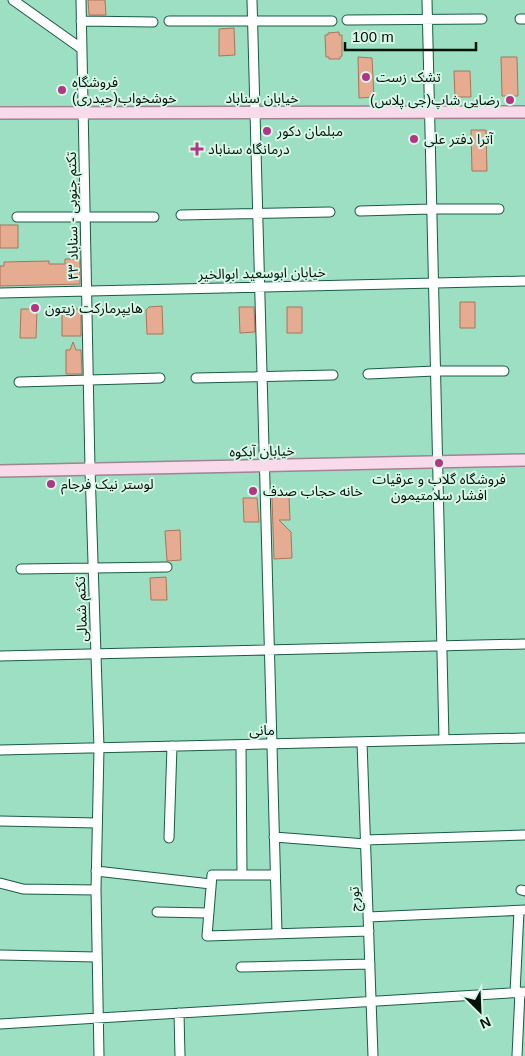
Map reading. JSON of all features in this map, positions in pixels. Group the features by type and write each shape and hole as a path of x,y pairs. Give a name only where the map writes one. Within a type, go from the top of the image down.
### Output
{"main road":[{"name":"خیابان سناباد","path":"0,113 525,112"},
{"name":"خیابان آبکوه","path":"0,472 525,460"}],"street":[{"path":"14,0 82,49"},
{"name":"تکتم جنوبی - سناباد ۴۳","path":"81,0 90,470"},
{"path":"252,0 277,933"},
{"path":"427,0 444,740"},
{"path":"347,20 482,19"},
{"path":"81,21 153,22"},
{"path":"169,21 332,21"},
{"path":"360,211 499,209"},
{"path":"181,215 330,212"},
{"path":"17,217 154,217"},
{"name":"خیابان ابوسعید ابوالخیر","path":"0,293 525,281"},
{"path":"368,374 436,371 504,372"},
{"path":"196,378 333,375"},
{"path":"19,382 160,378"},
{"name":"تکتم شمالی","path":"90,470 99,748 96,872 99,1056"},
{"path":"21,569 167,566"},
{"path":"0,656 525,644"},
{"name":"مانی","path":"0,750 525,738"},
{"name":"تورج","path":"362,742 373,1056"},
{"path":"241,744 242,875"},
{"path":"169,838 172,746"},
{"path":"0,821 97,823"},
{"path":"274,837 366,842 525,835"},
{"path":"96,872 211,884"},
{"path":"275,875 212,875 207,936 369,931"},
{"path":"0,883 24,889 96,890"},
{"path":"368,917 522,910 516,1056"},
{"path":"157,912 209,913"},
{"path":"0,955 97,957"},
{"path":"242,967 370,964"},
{"path":"0,1024 520,992"},
{"path":"178,1013 180,1056"}],"building":[{"path":"88,0 105,0 106,15 89,15"},
{"path":"234,28 235,55 219,56 219,29"},
{"path":"339,32 339,35 342,35 342,56 340,59 329,59 329,57 326,57 325,35"},
{"name":"تشک زست","path":"358,57 372,58 374,97 359,98"},
{"path":"501,57 517,57 518,96 502,96"},
{"path":"454,71 470,71 471,97 455,97"},
{"path":"471,130 486,130 487,171 472,171"},
{"path":"0,225 18,225 18,248 0,248"},
{"path":"65,259 80,259 80,284 0,286 0,266 4,266 4,262 49,261 49,264 65,264"},
{"path":"460,302 475,302 475,328 460,328"},
{"path":"162,306 163,334 147,334 146,310 149,307"},
{"path":"239,307 254,307 255,332 240,333"},
{"path":"287,307 302,307 302,333 287,333"},
{"path":"21,309 37,309 36,338 20,338"},
{"path":"62,309 81,309 81,336 62,336"},
{"path":"73,342 76,350 81,350 82,374 66,374 66,350 70,350"},
{"path":"289,496 290,520 279,520 291,532 292,558 274,559 272,497"},
{"path":"243,498 257,498 259,522 244,522"},
{"path":"180,530 181,560 167,561 165,531"},
{"path":"166,577 167,600 151,600 150,578"}],"place":[{"name":"تشک زست","path":"366,77"},
{"name":"فروشگاه خوشخواب(حیدری)","path":"62,90"},
{"name":"رضایی شاپ(جی پلاس)","path":"510,100"},
{"name":"مبلمان دكور","path":"267,131"},
{"name":"آترا دفتر علی","path":"414,139"},
{"name":"درمانگاه سناباد","path":"197,149"},
{"name":"هایپرمارکت زیتون","path":"35,308"},
{"name":"فروشگاه گلاب و عرقیات افشار سلامتیمون","path":"439,463"},
{"name":"لوستر نیک فرجام","path":"51,484"},
{"name":"خانه حجاب صدف","path":"253,491"}]}
